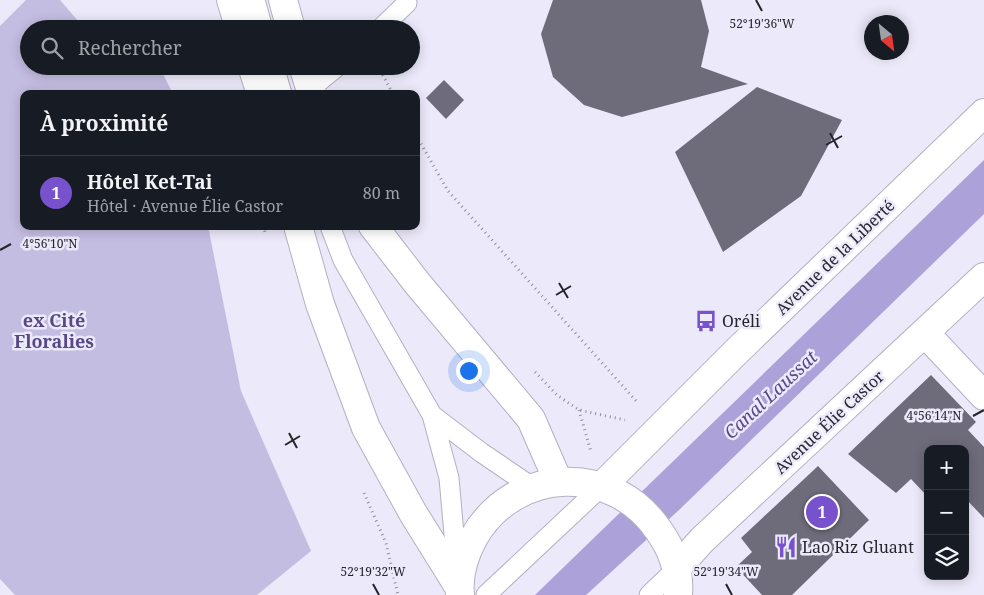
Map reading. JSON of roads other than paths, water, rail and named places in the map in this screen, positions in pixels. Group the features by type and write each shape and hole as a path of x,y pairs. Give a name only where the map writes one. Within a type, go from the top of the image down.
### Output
{"main road":[{"path":"231,0 237,20"},
{"path":"283,0 289,20"},
{"path":"255,75 260,90"},
{"name":"Avenue de la Liberté","path":"613,491 737,351 984,113"},
{"path":"299,230 320,304 366,428 413,513 460,591"},
{"path":"376,230 417,283 531,418 545,484"},
{"name":"Avenue Élie Castor","path":"676,579 702,540 984,277"},
{"path":"925,333 984,396"},
{"path":"460,591 462,567 468,548 479,528 494,511 512,497 545,484 613,491 650,516 676,579"}],"lane":[{"path":"255,0 261,20"},
{"path":"389,20 406,3"},
{"path":"277,75 281,90"},
{"path":"308,83 322,75"},
{"path":"332,230 343,260 432,415 449,478 460,591"},
{"path":"432,415 482,453 545,484"},
{"path":"486,595 613,491"},
{"path":"649,595 676,579"}],"water":[{"name":"Canal Laussat","path":"984,160 984,214 679,510 586,595 535,595"}],"place":[{"name":"Oréli","path":"706,321"},
{"name":"Hôtel Ket-Tai","path":"822,512"},
{"name":"Lao Riz Gluant","path":"786,547"}],"district":[{"name":"ex Cité Floralies","path":"54,331"}]}
